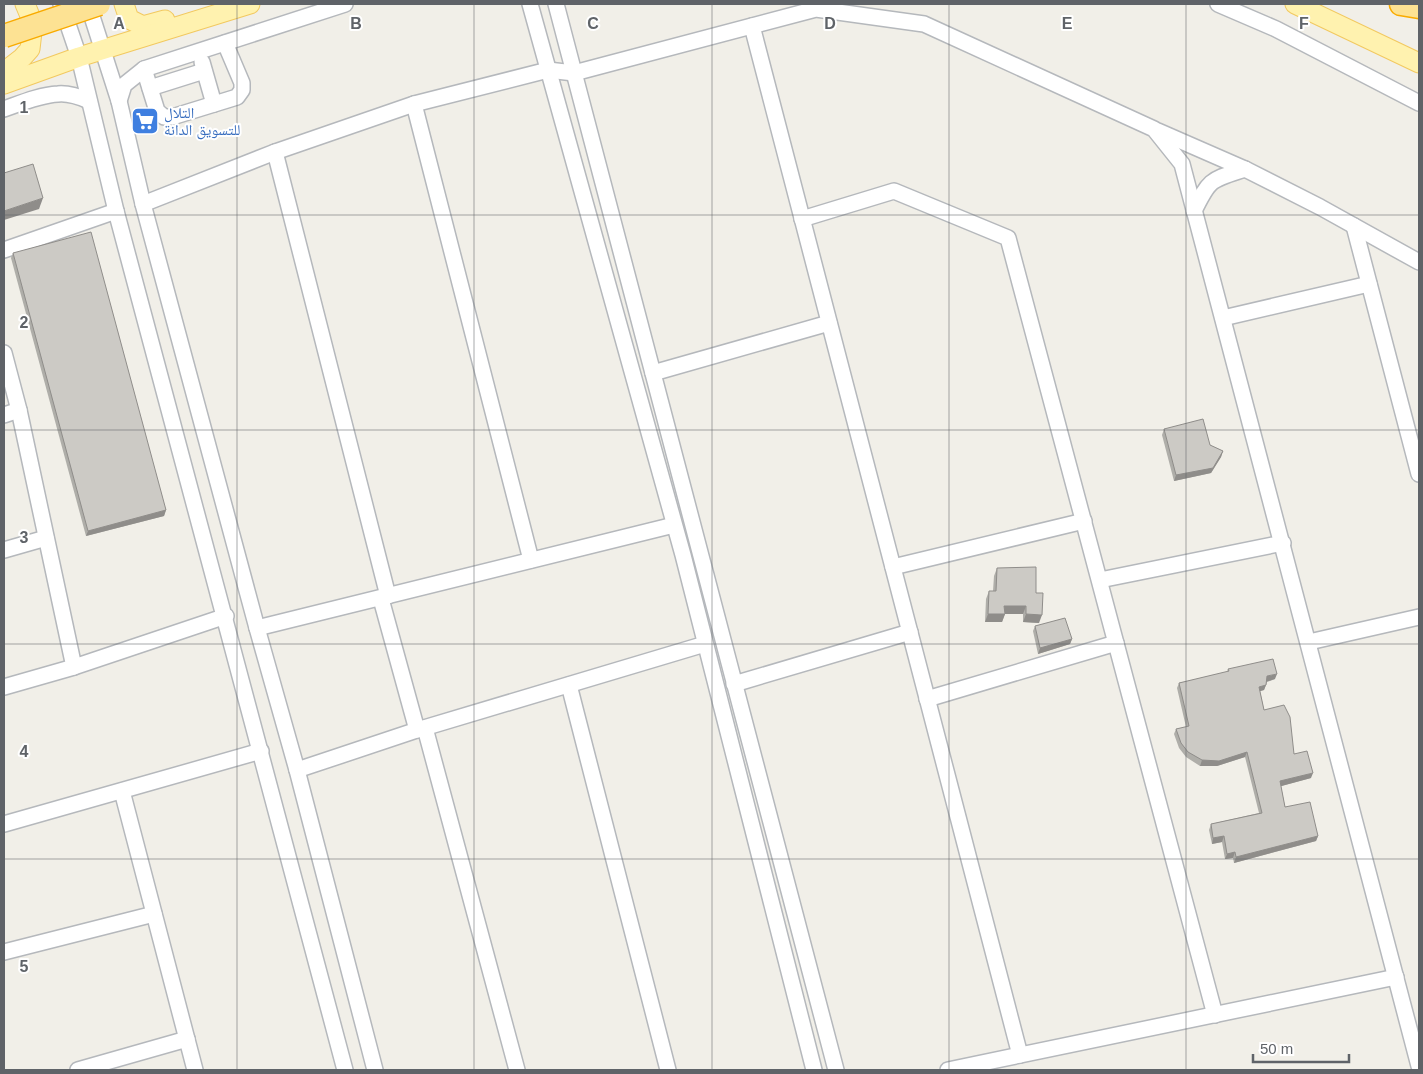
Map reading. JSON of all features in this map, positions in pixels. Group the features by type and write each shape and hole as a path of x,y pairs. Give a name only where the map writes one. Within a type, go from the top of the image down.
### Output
{"highway":[{"path":"4,36 99,4"},
{"path":"1401,4 1419,7"}],"main road":[{"path":"4,72 30,49 33,23 25,4"},
{"path":"124,4 129,19 143,26 195,13 222,13"},
{"path":"4,84 103,50 250,4"},
{"path":"1295,4 1419,64"}],"street":[{"path":"61,4 79,58 116,211 226,616 345,1070"},
{"path":"88,4 119,101 143,204 257,628 298,770 375,1070"},
{"path":"119,101 124,85 144,68 345,4"},
{"path":"530,4 674,524 814,1070"},
{"path":"556,4 836,1070"},
{"path":"1218,4 1276,29 1419,103"},
{"path":"143,204 275,152 414,104 548,70 574,72 816,9 924,24 1244,169 1419,262"},
{"path":"752,26 1020,1055"},
{"path":"144,68 157,111 164,117 172,117 237,97 242,90 242,83 225,43"},
{"path":"200,50 214,104"},
{"path":"150,88 204,71"},
{"path":"4,109 59,93 73,95 89,101"},
{"path":"414,104 531,560"},
{"path":"1154,129 1182,164 1283,542 1419,1066"},
{"path":"275,152 385,597 517,1070"},
{"path":"1194,211 1205,188 1215,179 1244,169"},
{"path":"802,219 894,191 1008,238 1215,1014"},
{"path":"4,250 116,211"},
{"path":"1354,226 1416,450 1419,474"},
{"path":"1223,318 1369,284"},
{"path":"653,373 830,323"},
{"path":"4,353 19,410 74,667"},
{"path":"4,415 19,410"},
{"path":"893,568 1084,521"},
{"path":"257,628 674,524"},
{"path":"4,550 46,538"},
{"path":"1100,580 1283,542"},
{"path":"4,687 74,667 226,616"},
{"path":"1309,642 1419,617"},
{"path":"734,684 910,632"},
{"path":"927,699 1116,643"},
{"path":"298,770 421,729 705,644"},
{"path":"569,684 668,1070"},
{"path":"4,824 261,751"},
{"path":"122,791 195,1070"},
{"path":"4,952 154,914"},
{"path":"948,1070 1396,977"},
{"path":"78,1070 187,1039"}],"building":[{"path":"33,164 43,198 4,211 4,173"},
{"path":"91,232 166,510 88,531 13,253"},
{"path":"1203,419 1210,445 1223,451 1213,468 1176,475 1164,429"},
{"path":"1036,567 1036,593 1043,593 1042,615 1026,614 1026,606 1004,606 1005,614 988,614 989,591 996,591 997,568"},
{"path":"1065,618 1072,639 1040,648 1035,626"},
{"path":"1273,659 1277,674 1267,676 1266,685 1259,687 1264,710 1284,705 1290,717 1294,754 1307,751 1313,773 1280,781 1285,807 1310,802 1318,836 1236,857 1235,852 1227,854 1224,836 1213,838 1211,824 1262,813 1247,752 1219,761 1202,760 1188,752 1181,743 1176,729 1189,726 1179,683"}],"place":[{"name":"التلال للتسويق الدانة","path":"145,121"}]}
